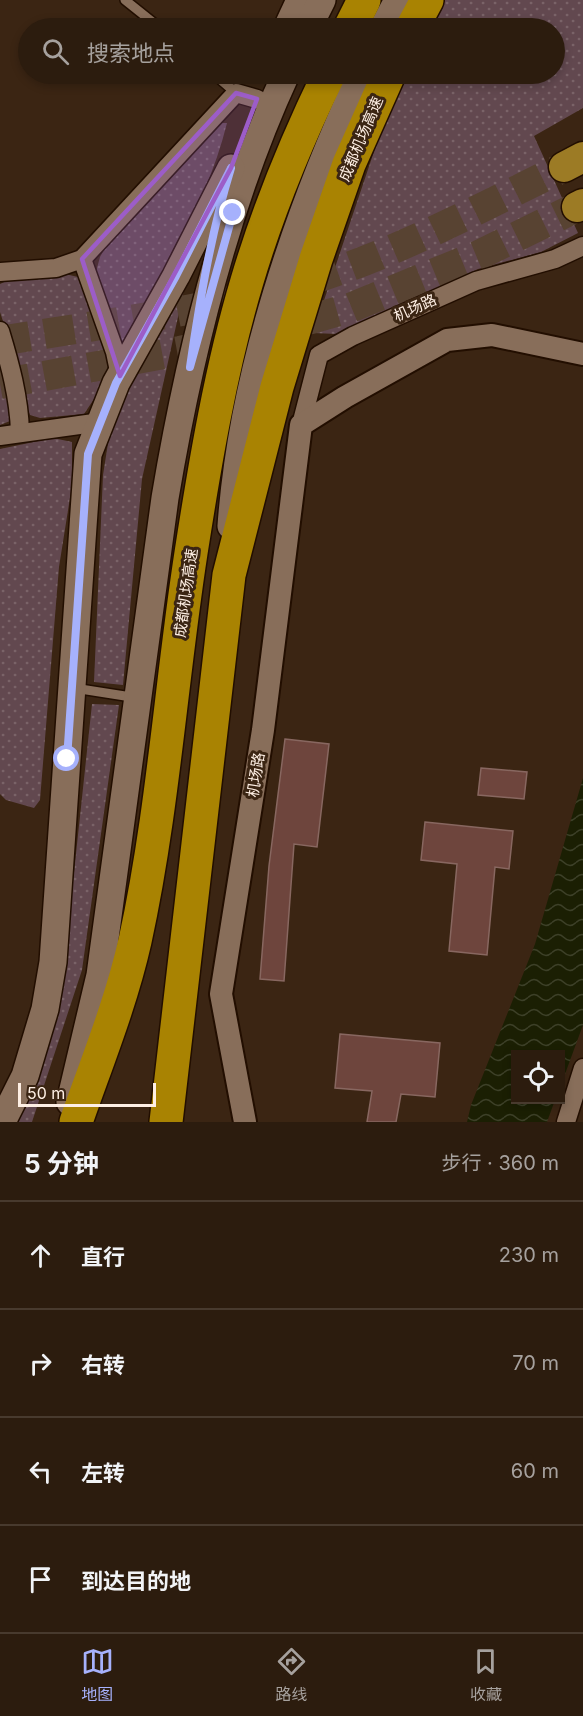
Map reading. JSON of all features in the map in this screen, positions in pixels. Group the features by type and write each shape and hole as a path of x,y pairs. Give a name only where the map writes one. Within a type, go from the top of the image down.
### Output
{"highway":[{"path":"355,18 364,0"},
{"path":"417,18 427,0"},
{"name":"成都机场高速","path":"76,1122 125,982 135,940 151,853 191,553 207,461 247,280 297,145 351,84"},
{"name":"成都机场高速","path":"166,1122 229,575 277,387 307,288 349,164 359,84"}],"main road":[{"path":"292,18 300,0"},
{"path":"313,18 322,0"},
{"path":"388,18 398,0"},
{"path":"190,367 201,287 213,232 231,168 246,96 257,84"},
{"path":"66,1122 100,975 178,421 190,367 233,213 281,84"},
{"path":"2,1122 24,1076 45,1009 53,962 74,688 88,454 120,376 176,276 231,168"}],"street":[{"path":"0,272 56,268 82,259 246,96"},
{"name":"机场路","path":"245,1122 221,994 301,426 320,355 353,336 476,282 555,259 583,246"},
{"path":"82,259 120,376"},
{"path":"0,331 12,371 20,414 20,432"},
{"path":"301,426 345,397 447,340 492,335 583,354"},
{"path":"0,436 101,422"},
{"path":"566,1122 583,1068"}],"lane":[{"path":"125,0 148,18"},
{"path":"229,84 246,96"},
{"path":"74,688 125,696"}],"highlighted area":[{"path":"236,93 257,99 231,168 120,376 82,259"}],"shaded area":[{"path":"444,0 583,0 583,108 534,136 578,233 541,252 478,269 337,334 313,333 391,101 400,84 565,84 565,18 434,18"},
{"path":"219,123 227,123 219,152 196,209 123,343 117,338 108,306 94,279 100,257 115,230"},
{"path":"65,274 78,277 89,294 107,355 104,377 84,414 40,418 30,415 22,393 13,352 0,312 0,284 13,278"},
{"path":"183,286 184,290 142,479 123,685 94,682 103,475 109,437 127,389"},
{"path":"0,345 14,414 10,421 0,425"},
{"path":"53,438 72,442 72,485 59,567 40,800 34,808 6,800 0,794 0,449"},
{"path":"92,704 119,705 82,970 32,1122 12,1122 61,994"}],"water":[{"path":"583,778 583,1025 565,1074 565,1050 511,1050 511,1104 554,1104 547,1122 467,1122 471,1105 535,944"}],"building":[{"path":"285,739 329,744 317,847 294,844 284,981 260,979 269,866"},
{"path":"481,768 527,772 524,799 478,795"},
{"path":"425,822 513,831 509,869 495,867 487,955 449,951 457,864 421,860"},
{"path":"340,1034 440,1043 435,1097 401,1094 396,1122 367,1122 372,1091 335,1088"}],"tunnel":[{"path":"0,341 205,306 310,280 385,252 457,220 564,167"},
{"path":"0,384 180,351 265,332 350,308 479,255 577,207"}],"route":[{"path":"67,759 74,688 88,454 116,383 176,276 231,168 213,232 201,287 190,367 233,213"}]}
